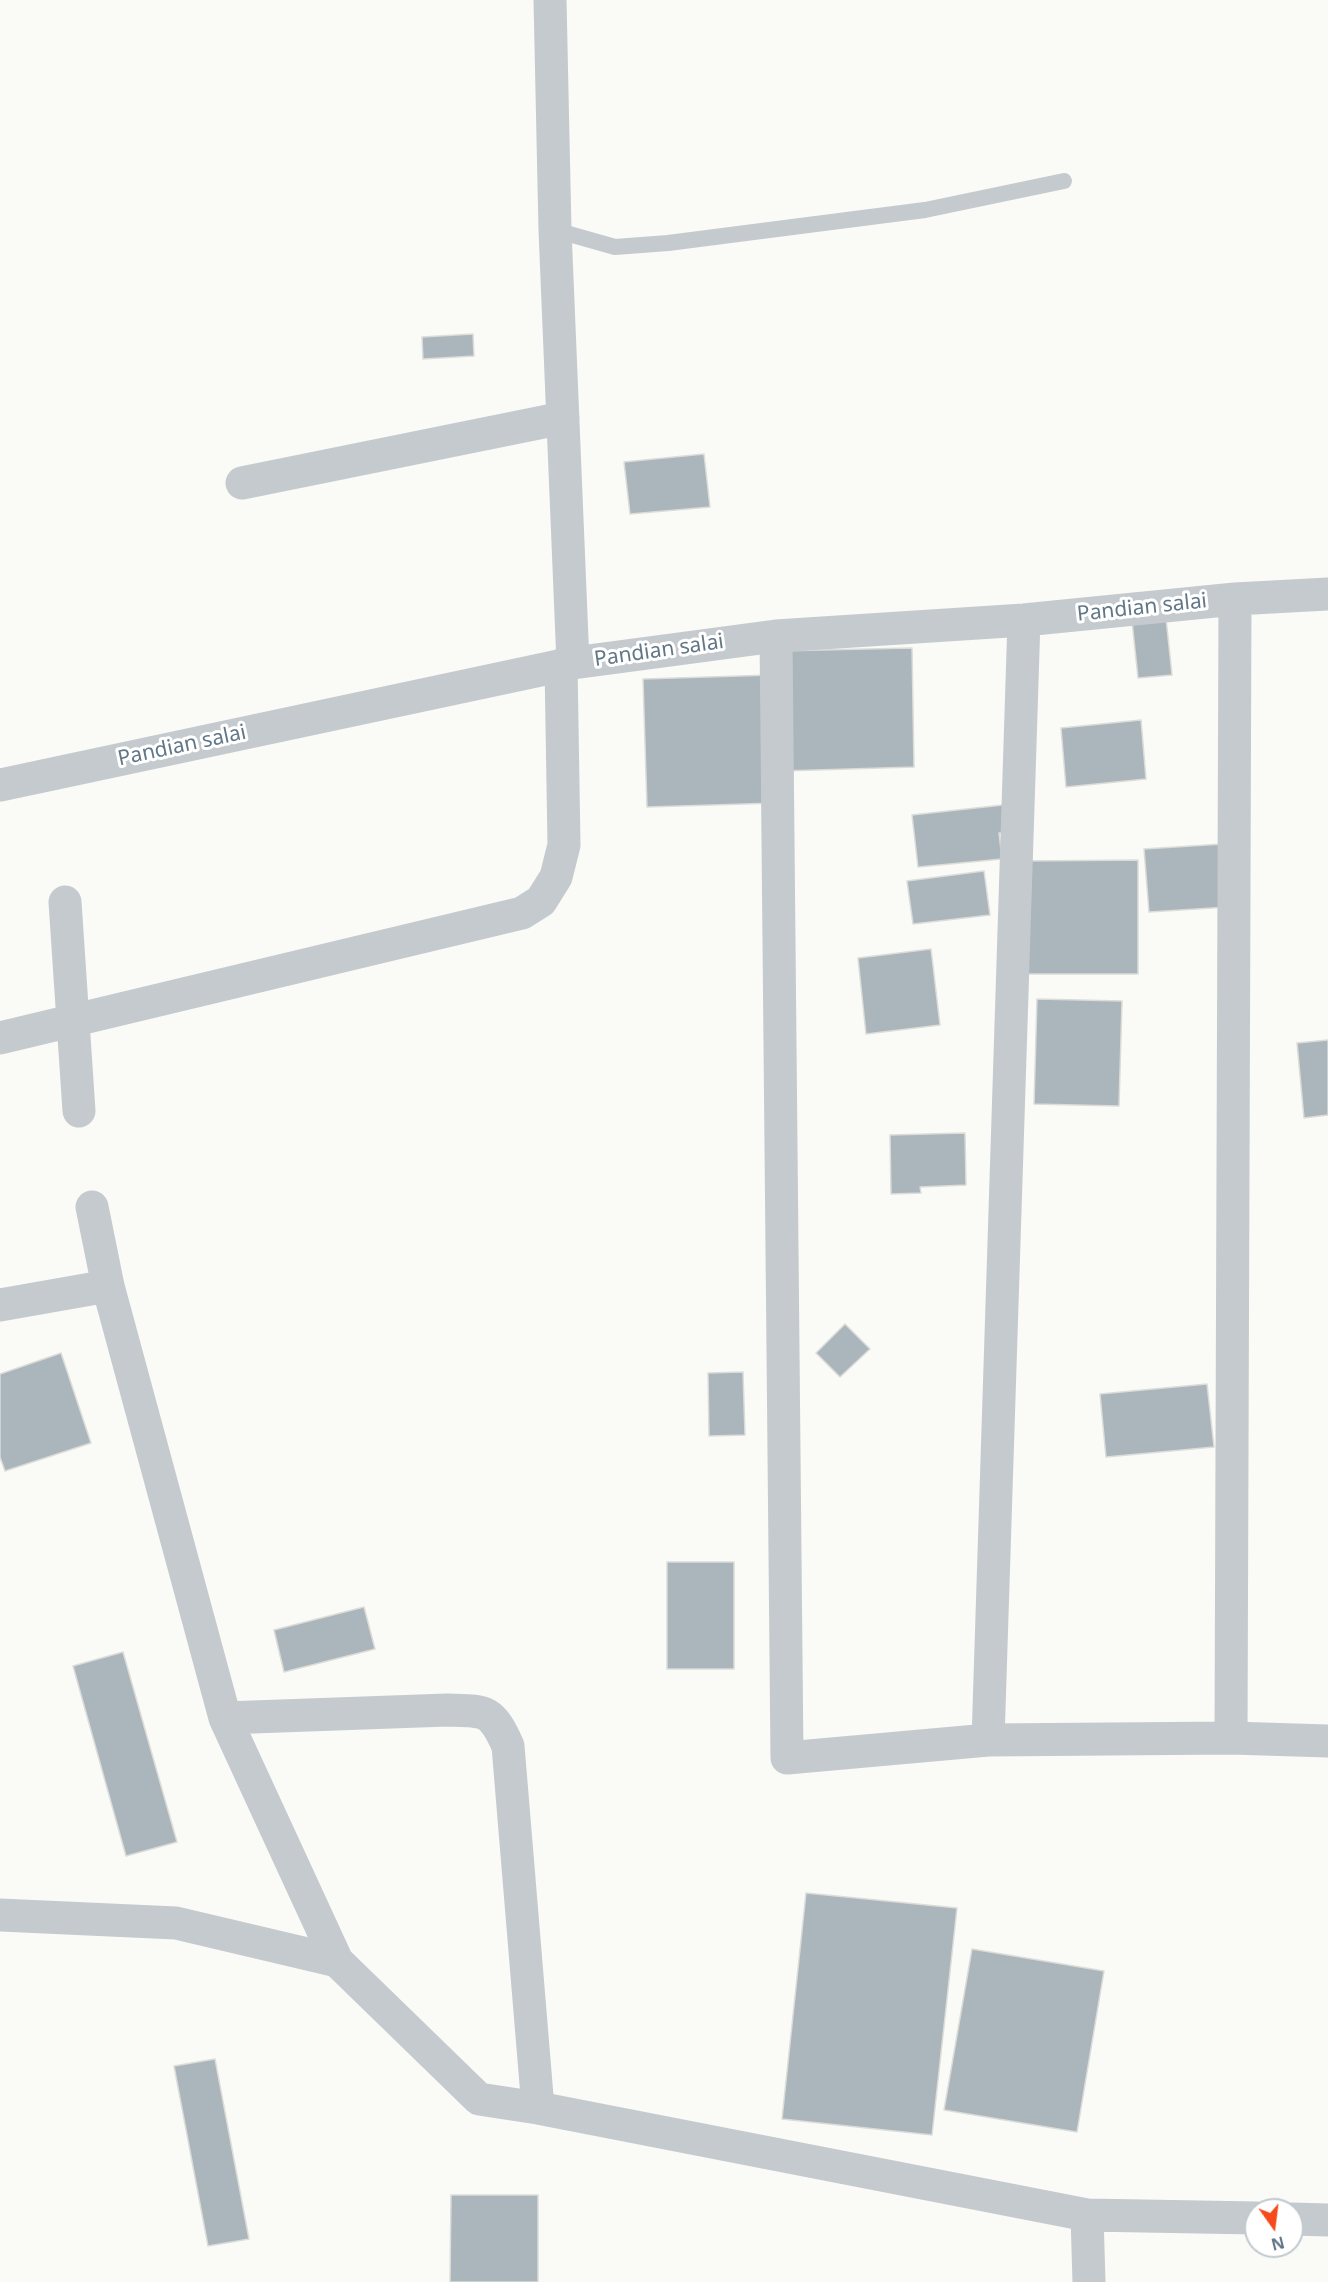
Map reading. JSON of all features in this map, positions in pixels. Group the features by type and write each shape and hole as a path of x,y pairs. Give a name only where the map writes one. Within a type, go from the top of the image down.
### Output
{"street":[{"path":"0,1038 522,913 541,901 556,878 564,845 567,664 563,418 555,230 550,0"},
{"path":"242,483 563,418"},
{"name":"Pandian salai","path":"0,785 567,664 776,636 1024,620 1235,599 1328,594"},
{"path":"1231,1738 1235,599"},
{"path":"988,1740 1024,620"},
{"path":"776,636 787,1758 988,1740 1231,1738 1328,1741"},
{"path":"64,902 79,1111"},
{"path":"92,1207 108,1286 225,1718 337,1961 479,2099 538,2108 1087,2215 1244,2218"},
{"path":"0,1305 108,1286"},
{"path":"225,1718 447,1710 481,1711 499,1725 508,1746 538,2108"},
{"path":"0,1915 176,1923 337,1961"},
{"path":"1087,2215 1089,2282"},
{"path":"1304,2219 1328,2220"}],"lane":[{"path":"555,230 615,247 657,244 925,210 1064,181"}],"building":[{"path":"473,334 474,356 423,359 422,337"},
{"path":"704,454 710,507 630,514 624,462"},
{"path":"1166,618 1172,675 1138,678 1132,621"},
{"path":"912,648 914,767 782,771 778,651"},
{"path":"771,675 775,803 647,807 643,679"},
{"path":"1141,720 1146,779 1066,787 1061,728"},
{"path":"1003,805 1006,832 999,833 1002,859 918,867 912,815"},
{"path":"1223,844 1228,907 1149,912 1144,849"},
{"path":"1138,860 1138,974 1024,974 1023,861"},
{"path":"984,871 990,915 913,924 907,881"},
{"path":"931,949 940,1025 866,1034 858,958"},
{"path":"1037,999 1122,1001 1119,1106 1034,1104"},
{"path":"1328,1040 1328,1115 1304,1118 1297,1043"},
{"path":"965,1133 966,1185 920,1187 921,1193 891,1194 890,1135"},
{"path":"845,1324 870,1349 840,1377 816,1353"},
{"path":"61,1353 91,1443 5,1471 0,1457 0,1374"},
{"path":"743,1372 745,1435 709,1436 708,1373"},
{"path":"1207,1384 1214,1447 1106,1457 1100,1394"},
{"path":"667,1562 734,1562 734,1669 667,1669"},
{"path":"364,1607 375,1649 284,1672 274,1630"},
{"path":"123,1652 177,1842 126,1856 73,1666"},
{"path":"806,1893 957,1908 932,2135 782,2119"},
{"path":"972,1949 1104,1971 1077,2132 944,2110"},
{"path":"215,2059 249,2239 208,2246 174,2066"},
{"path":"451,2195 538,2195 538,2282 450,2282"}]}
